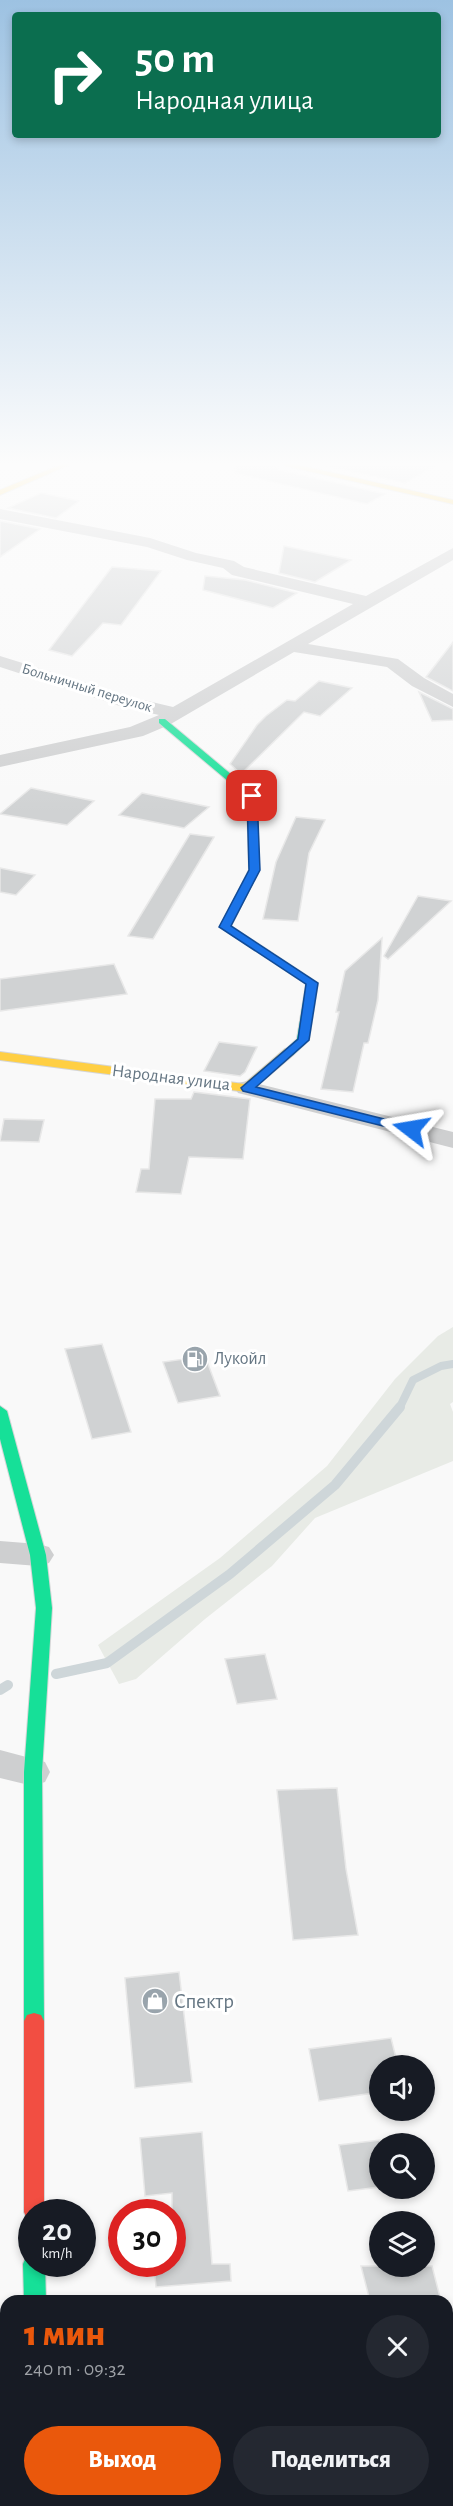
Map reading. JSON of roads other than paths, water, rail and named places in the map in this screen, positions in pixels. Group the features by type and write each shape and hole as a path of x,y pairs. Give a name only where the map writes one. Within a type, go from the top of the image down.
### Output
{"street":[{"path":"280,581 368,602"},
{"path":"0,761 125,735 168,717 404,581"},
{"path":"289,646 392,663 418,682 453,701"},
{"name":"Больничный переулок","path":"0,661 168,717"},
{"name":"Народная улица","path":"0,1056 247,1088 303,1040 312,983 225,927 254,870 252,796 168,717"},
{"path":"247,1088 453,1140"},
{"path":"0,1411 38,1555 44,1608 33,1772 34,2199"},
{"path":"0,1552 38,1555"},
{"path":"0,1764 33,1772"},
{"path":"34,2277 35,2295"}],"waterway":[{"path":"400,1407 413,1380 441,1366 453,1364"},
{"path":"56,1674 107,1663 230,1574 335,1485 400,1407"},
{"path":"0,1690 8,1685"}],"place":[{"name":"Лукойл","path":"195,1359"},
{"name":"Спектр","path":"155,2001"}]}
